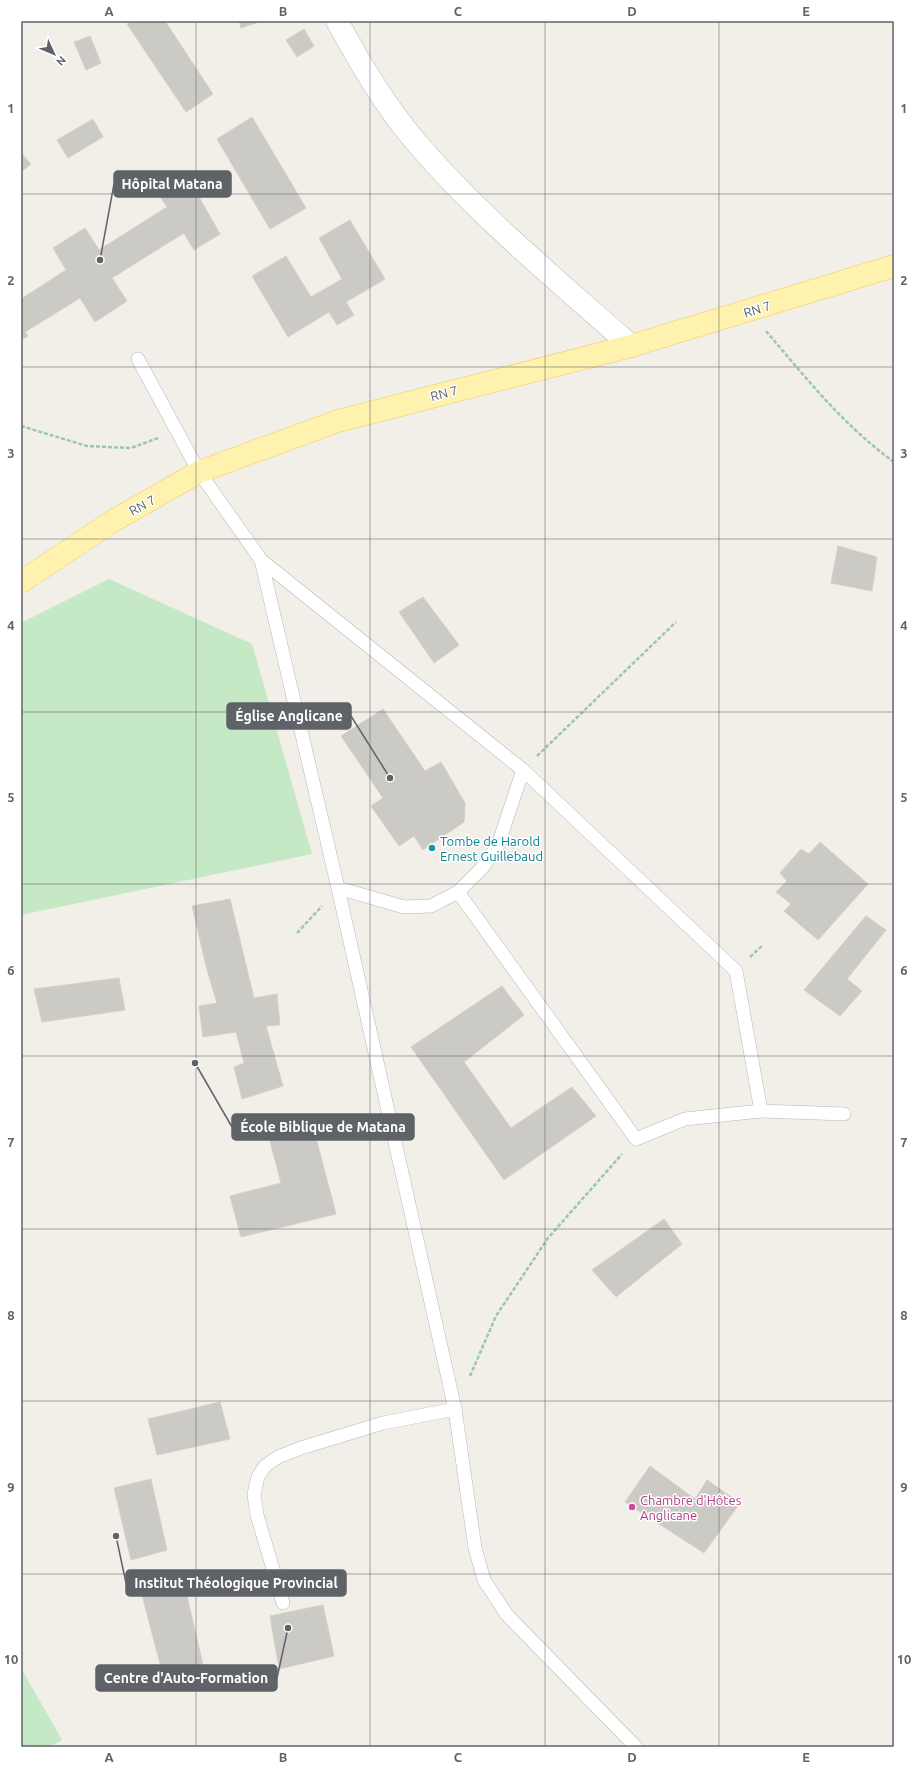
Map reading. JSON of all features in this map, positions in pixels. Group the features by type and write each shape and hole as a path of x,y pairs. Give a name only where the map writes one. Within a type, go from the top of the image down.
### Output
{"main road":[{"name":"RN 7","path":"21,582 112,521 199,472 338,421 631,346 894,266"}],"street":[{"path":"337,21 364,70 416,141 481,212 631,346"}],"lane":[{"path":"138,359 199,472 262,560 523,770 736,971 761,1111"},
{"path":"262,560 338,888 455,1409 474,1548 484,1580 507,1615 636,1747"},
{"path":"338,888 404,907 431,906 458,892 482,868 498,845 523,770"},
{"path":"458,892 636,1138 685,1119 761,1111 844,1114"},
{"path":"283,1603 257,1515 254,1494 258,1477 265,1466 278,1457 382,1423 455,1409"}],"path":[{"path":"749,311 828,404 882,454 894,462"},
{"path":"21,426 86,446 130,448 177,431"},
{"path":"523,770 676,622"},
{"path":"297,933 338,888"},
{"path":"455,1409 496,1316 548,1238 636,1138"}],"green space":[{"path":"109,579 252,644 312,854 21,915 21,623"},
{"path":"21,1668 62,1740 50,1747 21,1747"}],"building":[{"path":"132,21 165,21 213,94 186,112 127,24"},
{"path":"239,21 262,21 241,28"},
{"path":"304,29 314,46 297,57 286,40"},
{"path":"90,36 101,63 86,70 74,42"},
{"path":"252,117 306,208 270,229 217,139"},
{"path":"93,119 103,137 68,158 57,140"},
{"path":"21,153 31,164 21,172"},
{"path":"180,171 193,191 195,190 220,234 194,250 184,233 112,278 127,301 95,322 80,298 25,332 28,336 21,340 21,299 66,270 53,248 85,228 99,250 167,207 154,187"},
{"path":"350,220 385,279 346,302 354,315 337,325 329,312 288,337 252,276 286,256 311,297 342,279 319,238"},
{"path":"838,546 877,557 872,591 831,583"},
{"path":"423,597 459,645 434,663 399,612"},
{"path":"383,709 425,771 441,762 465,803 464,822 423,850 414,836 399,846 371,806 383,798 341,736"},
{"path":"820,842 868,884 818,940 784,911 791,904 776,892 787,881 780,873 801,849 809,854"},
{"path":"230,899 254,998 277,994 280,1025 266,1026 283,1086 242,1099 234,1067 244,1063 236,1032 203,1037 199,1006 217,1003 207,970 192,906"},
{"path":"866,916 886,930 847,979 862,991 840,1016 804,990"},
{"path":"119,978 125,1010 42,1022 34,989"},
{"path":"502,986 524,1015 464,1062 511,1128 572,1087 596,1116 504,1180 411,1047"},
{"path":"310,1115 336,1214 241,1237 230,1196 281,1183 266,1126"},
{"path":"664,1219 682,1244 616,1297 592,1270"},
{"path":"220,1402 230,1439 157,1455 148,1419"},
{"path":"650,1466 695,1499 707,1480 740,1503 704,1553 625,1502"},
{"path":"151,1479 167,1550 131,1560 114,1488"},
{"path":"183,1579 207,1682 166,1687 140,1587"},
{"path":"323,1605 334,1656 279,1669 270,1616"}],"place":[{"name":"Hôpital Matana","path":"100,260"},
{"name":"Église Anglicane","path":"390,778"},
{"name":"Tombe de Harold Ernest Guillebaud","path":"432,848"},
{"name":"École Biblique de Matana","path":"195,1063"},
{"name":"Chambre d'Hôtes Anglicane","path":"632,1507"},
{"name":"Institut Théologique Provincial","path":"116,1536"},
{"name":"Centre d'Auto-Formation","path":"288,1628"}]}
